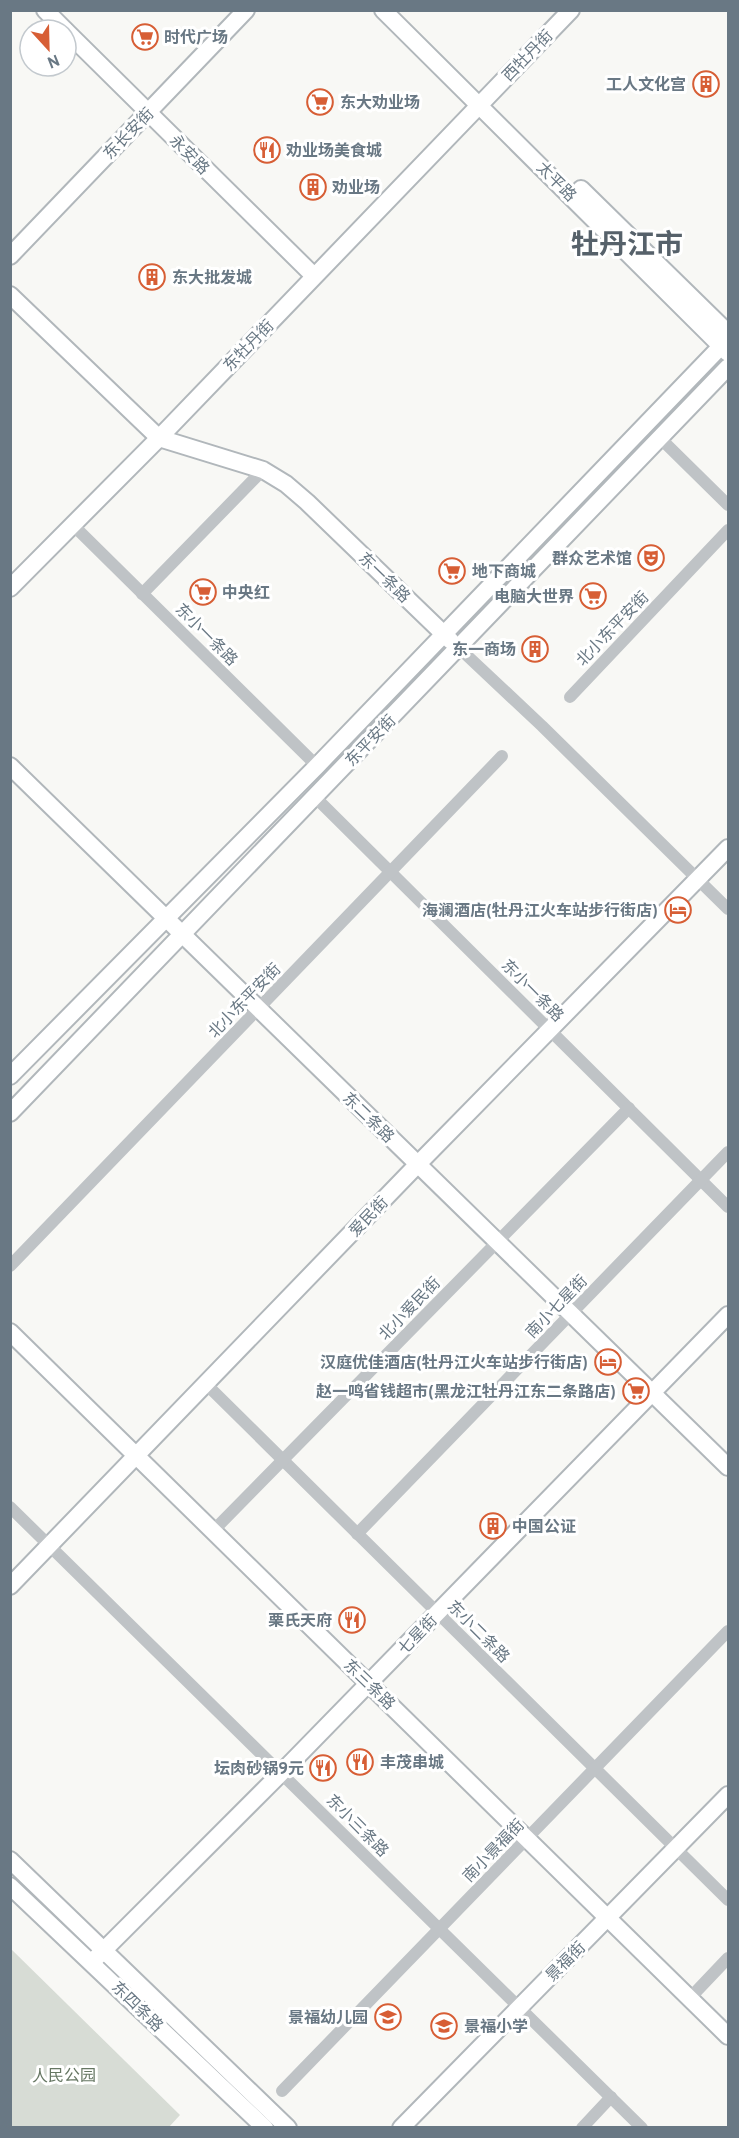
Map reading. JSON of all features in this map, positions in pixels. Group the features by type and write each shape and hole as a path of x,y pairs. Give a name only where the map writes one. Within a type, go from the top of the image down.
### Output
{"street":[{"name":"东长安街","path":"10,256 246,10"},
{"name":"太平路","path":"383,10 483,100"},
{"name":"太平路","path":"398,10 483,100 727,343"},
{"name":"西牡丹街","path":"483,100 571,10"},
{"name":"永安路","path":"78,44 314,276"},
{"name":"东牡丹街","path":"10,588 159,438 483,100"},
{"name":"东一条路","path":"10,295 159,438 263,470 308,502 729,909"},
{"name":"东平安街","path":"10,1076 317,766 442,634 727,343"},
{"name":"东平安街","path":"10,1113 729,367"},
{"path":"660,438 729,505"},
{"path":"142,594 263,470"},
{"name":"东小一条路","path":"73,525 317,766"},
{"name":"北小东平安街","path":"570,697 729,530"},
{"name":"北小东平安街","path":"10,1266 502,756"},
{"name":"东二条路","path":"10,766 729,1467"},
{"name":"东小一条路","path":"315,797 729,1207"},
{"name":"爱民街","path":"10,1586 418,1164 729,848"},
{"name":"北小爱民街","path":"213,1531 629,1108"},
{"name":"南小七星街","path":"357,1534 729,1152"},
{"name":"七星街","path":"98,1957 729,1314"},
{"name":"东三条路","path":"10,1332 729,2036"},
{"name":"东小二条路","path":"206,1384 729,1900"},
{"name":"东小三条路","path":"10,1507 642,2127"},
{"name":"南小景福街","path":"282,2091 729,1631"},
{"name":"景福街","path":"401,2127 729,1795"},
{"path":"10,1860 98,1957 288,2127"},
{"name":"东四条路","path":"10,1886 98,1957 265,2127"},
{"path":"690,1998 729,1958"},
{"path":"582,2127 611,2097"}],"green space":[{"name":"人民公园","path":"10,1948 180,2115 169,2127 11,2127"}],"place":[{"name":"时代广场","path":"145,37"},
{"name":"工人文化宫","path":"706,84"},
{"name":"东大劝业场","path":"320,102"},
{"name":"劝业场美食城","path":"267,150"},
{"name":"劝业场","path":"313,187"},
{"name":"东大批发城","path":"152,277"},
{"name":"群众艺术馆","path":"651,558"},
{"name":"地下商城","path":"452,571"},
{"name":"中央红","path":"203,592"},
{"name":"电脑大世界","path":"593,596"},
{"name":"东一商场","path":"535,649"},
{"name":"海澜酒店(牡丹江火车站步行街店)","path":"678,910"},
{"name":"汉庭优佳酒店(牡丹江火车站步行街店)","path":"608,1362"},
{"name":"赵一鸣省钱超市(黑龙江牡丹江东二条路店)","path":"636,1391"},
{"name":"中国公证","path":"493,1526"},
{"name":"栗氏天府","path":"352,1620"},
{"name":"丰茂串城","path":"360,1762"},
{"name":"坛肉砂锅9元","path":"323,1768"},
{"name":"景福幼儿园","path":"388,2017"},
{"name":"景福小学","path":"444,2026"}],"district":[{"name":"牡丹江市","path":"627,244"}]}
